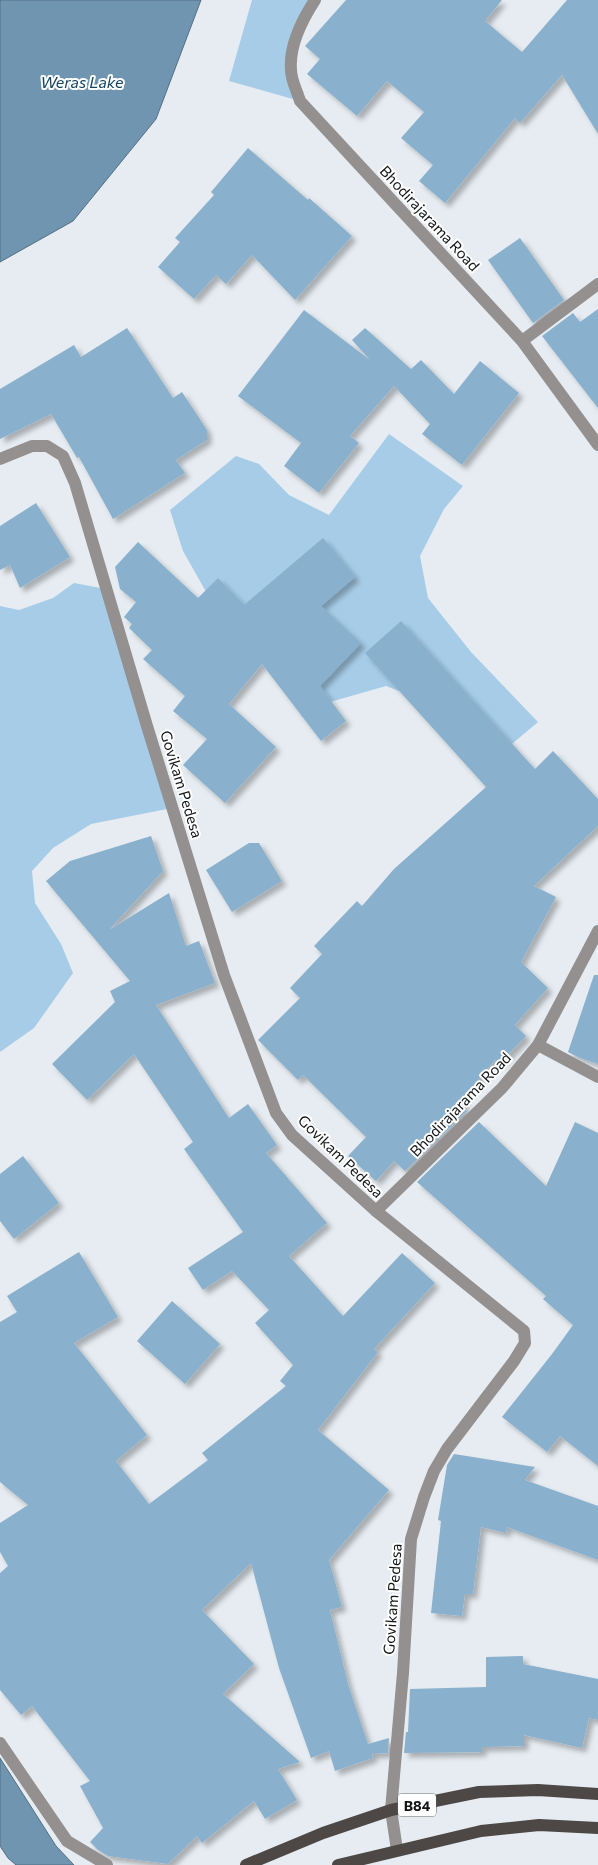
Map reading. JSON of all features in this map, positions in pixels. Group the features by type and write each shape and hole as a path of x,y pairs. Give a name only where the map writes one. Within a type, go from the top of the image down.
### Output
{"main road":[{"name":"B84","path":"246,1865 322,1833 391,1810 479,1792 538,1790 598,1794"},
{"path":"338,1865 482,1832 539,1825 598,1828"}],"street":[{"name":"Bhodirajarama Road","path":"315,0 306,14 291,51 291,72 300,101 522,341 598,446"},
{"path":"522,341 598,284"},
{"name":"Govikam Pedesa","path":"0,459 32,446 46,446 63,456 75,483 224,975 276,1113 292,1135 376,1211 524,1331 525,1343 514,1361 447,1449 434,1471 411,1540 403,1673 391,1810 397,1850"},
{"name":"Bhodirajarama Road","path":"376,1211 502,1088 538,1045 598,931"},
{"path":"538,1045 598,1077"},
{"path":"0,1743 67,1841 107,1865"}],"shaded area":[{"path":"252,0 315,0 291,51 300,101 229,81"},
{"path":"389,434 463,486 444,509 420,556 428,598 471,652 538,722 487,765 454,712 386,686 330,702 302,717 290,676 228,625 205,590 183,551 170,510 236,456 259,464 289,495 329,515"},
{"path":"74,583 106,589 172,808 91,824 53,848 32,871 35,903 61,944 73,973 34,1028 0,1052 0,606 19,610 53,598"}],"water":[{"name":"Weras Lake","path":"0,0 201,0 156,119 73,221 0,262"},
{"path":"0,1758 56,1846 74,1865 16,1865 8,1858 0,1846"}],"building":[{"path":"346,0 502,0 485,21 522,52 567,0 598,0 598,134 562,75 520,123 515,118 445,203 419,181 433,165 401,138 424,112 387,81 357,116 307,74 320,59 305,46"},
{"path":"248,148 352,236 295,300 252,255 226,284 216,275 194,299 158,267 180,242 175,238 214,195 211,192"},
{"path":"520,238 564,300 533,323 488,260"},
{"path":"598,309 598,408 542,336 573,313 580,322"},
{"path":"304,310 370,360 352,340 365,328 411,369 421,360 454,394 480,361 519,393 462,465 422,434 430,424 394,386 350,436 359,443 319,493 284,466 301,443 238,396"},
{"path":"127,328 173,398 182,392 207,430 207,440 176,460 185,473 113,519 79,457 77,458 51,414 0,439 0,389 74,345 81,357"},
{"path":"36,503 70,557 20,588 10,565 0,570 0,526"},
{"path":"323,538 355,577 321,606 361,643 320,686 346,721 321,741 262,664 229,704 276,747 225,803 183,765 207,739 173,711 185,696 143,659 152,650 129,628 132,624 124,617 136,602 120,589 115,567 138,542 198,598 218,578 244,605"},
{"path":"401,621 535,769 553,751 598,799 598,826 534,886 556,897 521,962 548,988 515,1025 526,1036 499,1064 495,1060 462,1099 465,1103 462,1106 467,1111 405,1171 394,1161 376,1181 348,1156 366,1137 303,1075 298,1080 258,1040 300,998 290,988 322,954 314,946 357,901 362,906 394,869 486,787 365,653"},
{"path":"151,836 163,871 109,930 169,893 186,946 199,941 215,983 156,1005 229,1118 248,1104 277,1145 266,1153 327,1223 289,1256 343,1316 402,1253 435,1283 374,1349 378,1352 318,1430 389,1490 329,1560 342,1607 330,1610 348,1684 368,1744 389,1738 388,1753 372,1754 373,1758 335,1771 329,1751 311,1758 279,1668 251,1563 202,1610 254,1664 223,1694 300,1762 278,1769 297,1800 265,1819 254,1801 202,1843 197,1836 168,1864 108,1856 90,1842 103,1828 80,1786 90,1781 32,1706 21,1715 0,1690 0,1573 8,1566 0,1552 0,1523 28,1505 0,1482 0,1322 17,1312 7,1296 79,1252 118,1317 74,1343 147,1435 116,1461 149,1504 208,1460 202,1453 286,1386 280,1381 293,1365 255,1323 269,1310 232,1271 203,1290 188,1268 243,1232 184,1149 193,1142 134,1054 87,1100 52,1064 115,1002 110,991 130,981 46,881 70,861"},
{"path":"249,843 259,843 282,881 232,912 206,870"},
{"path":"594,975 598,975 598,1064 568,1052"},
{"path":"479,1122 546,1186 575,1122 598,1133 598,1466 560,1436 547,1452 502,1417 573,1325 543,1299 546,1296 417,1182"},
{"path":"23,1156 59,1203 14,1239 0,1221 0,1174"},
{"path":"172,1301 220,1344 185,1384 137,1341"},
{"path":"454,1454 535,1467 525,1480 598,1506 598,1560 507,1527 506,1533 481,1527 473,1594 465,1594 462,1616 431,1613 441,1521 438,1520 447,1465"},
{"path":"523,1656 523,1664 598,1679 598,1720 589,1718 582,1748 524,1735 524,1746 482,1747 482,1752 404,1753 406,1732 408,1732 410,1689 486,1687 486,1657"}]}
